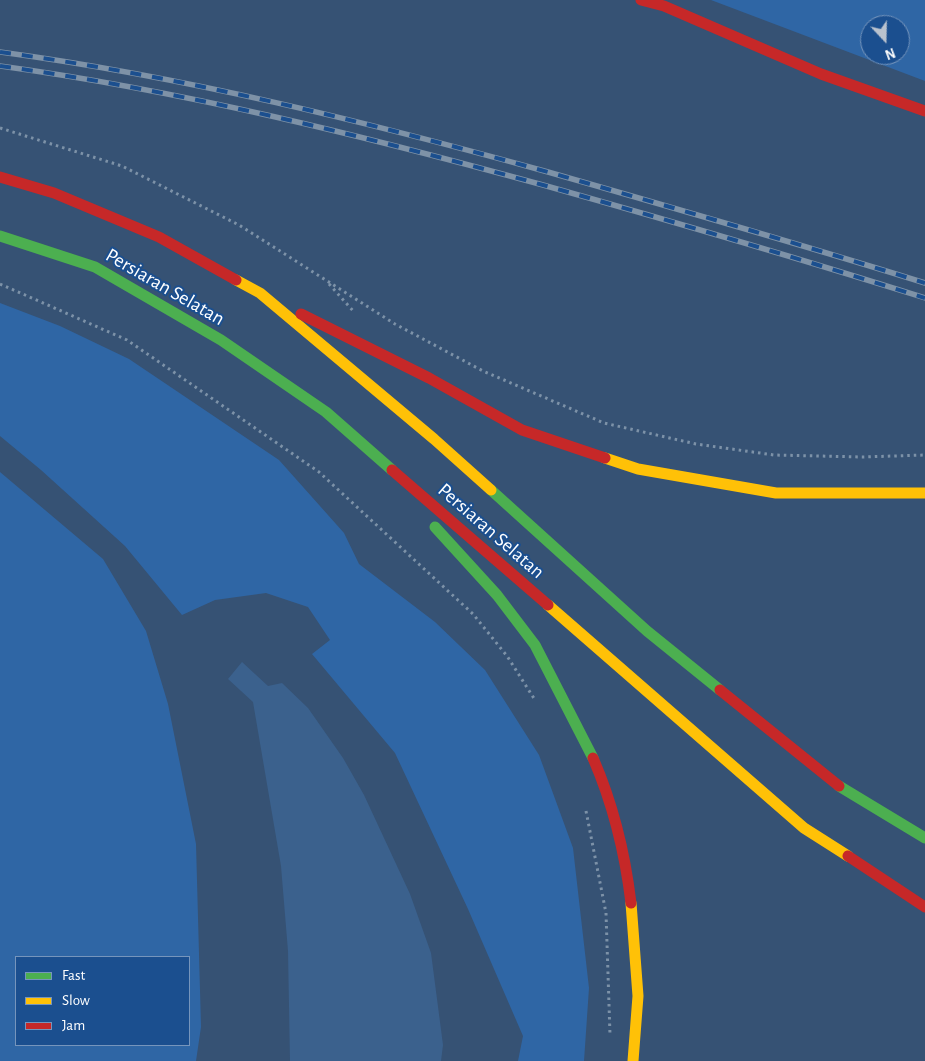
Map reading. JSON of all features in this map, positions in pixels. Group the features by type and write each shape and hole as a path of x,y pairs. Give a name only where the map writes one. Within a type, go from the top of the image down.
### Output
{"main road":[{"path":"641,0 664,6 821,74 925,111"},
{"name":"Persiaran Selatan","path":"0,177 54,193 159,237 260,293 434,439 647,631 848,793 925,838"},
{"name":"Persiaran Selatan","path":"0,236 95,267 221,340 326,412 804,828 925,907"},
{"path":"260,293 429,378 522,430 638,469 776,493 925,493"},
{"path":"326,412 414,505"},
{"path":"427,519 481,576 532,640 577,723 607,794 627,871 636,951 636,1043 633,1061"}],"path":[{"path":"0,128 122,166 240,225 403,328 483,371 604,423 696,444 774,455 925,456"},
{"path":"0,284 127,340 319,472 473,614 507,656 539,707"},
{"path":"584,802 606,913 611,1044"}],"shaded area":[{"path":"711,0 925,0 925,81 883,65 910,65 910,15 860,15 860,56"},
{"path":"0,303 60,326 129,359 279,460 344,533 359,564 435,622 485,670 539,755 573,848 589,988 584,1061 518,1061 523,1036 468,909 395,753 312,654 330,640 308,607 266,593 215,600 182,615 125,546 41,470 0,436"},
{"path":"0,472 103,559 146,631 168,704 196,844 201,1027 196,1061 0,1061"},
{"path":"242,662 268,686 282,683 308,708 343,758 364,795 410,894 431,953 443,1045 441,1061 290,1061 288,951 281,866 253,702 228,679"}],"railway":[{"path":"0,52 139,74 344,119 548,172 925,283"},
{"path":"0,66 137,88 273,116 409,149 639,212 925,298"}],"traffic: fast":[{"path":"0,236 95,267 221,340 326,412 392,470"},
{"path":"491,490 647,631 720,690"},
{"path":"435,527 497,595 535,645 593,758"},
{"path":"839,786 925,838"}],"traffic: slow":[{"path":"236,280 260,293 434,439 491,490"},
{"path":"605,458 638,469 776,493 925,493"},
{"path":"548,605 804,828 848,856"},
{"path":"631,903 638,996 633,1061"}],"traffic: jam":[{"path":"641,0 664,6 821,74 925,111"},
{"path":"0,177 54,193 159,237 236,280"},
{"path":"301,314 429,378 522,430 605,458"},
{"path":"392,470 548,605"},
{"path":"720,690 839,786"},
{"path":"593,758 607,793 617,829 631,903"},
{"path":"848,856 925,907"}]}
